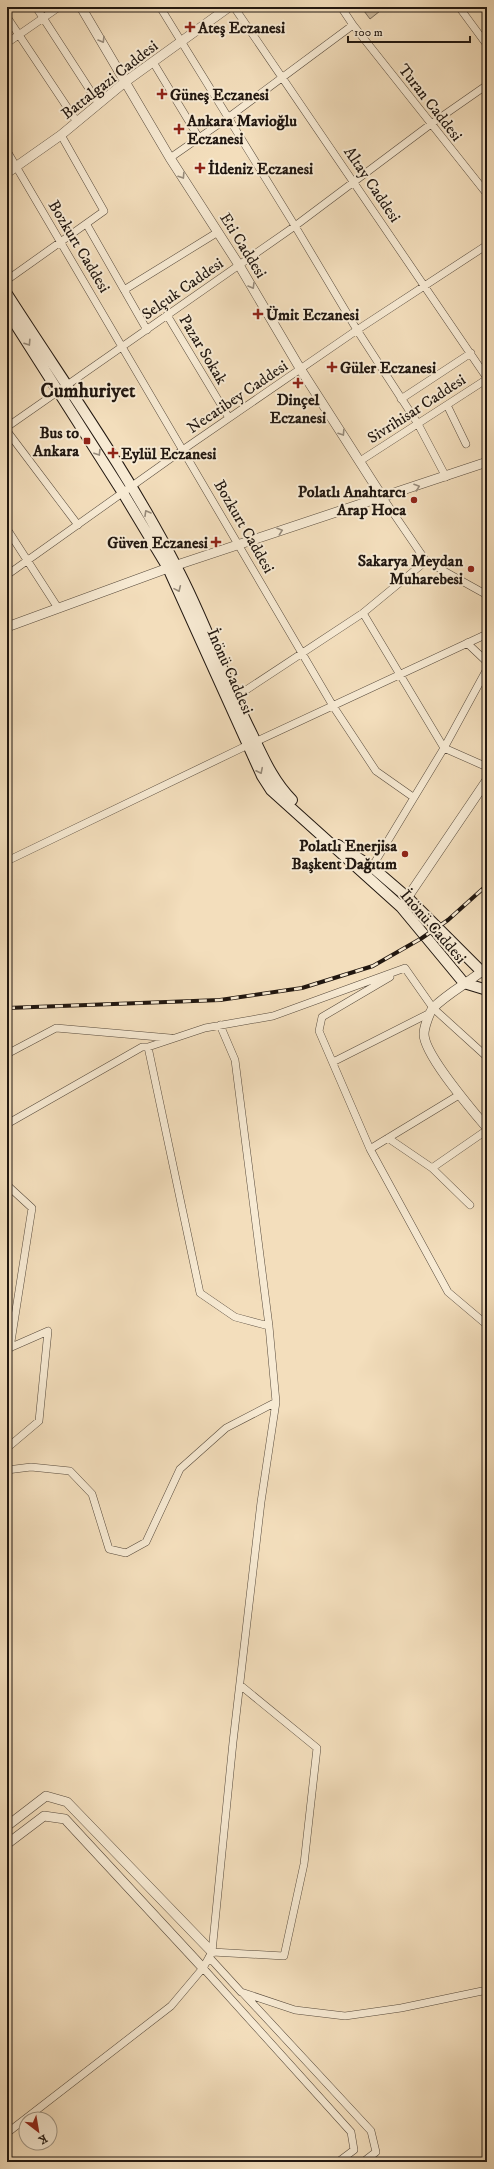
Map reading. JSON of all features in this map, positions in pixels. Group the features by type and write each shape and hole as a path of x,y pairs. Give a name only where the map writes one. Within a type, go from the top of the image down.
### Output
{"main road":[{"name":"İnönü Caddesi","path":"7,294 63,389 127,490 172,567 234,698 252,744 262,776 271,790 401,907 464,983 487,990"},
{"name":"İnönü Caddesi","path":"7,311 63,389"},
{"name":"İnönü Caddesi","path":"172,567 252,744 279,787 336,843 372,868 408,898 485,971"}],"street":[{"path":"36,7 99,104"},
{"path":"7,43 59,7"},
{"name":"Eti Caddesi","path":"81,7 170,158 239,265 301,370 383,498"},
{"path":"160,7 295,226 357,330 418,424 446,477"},
{"name":"Battalgazi Caddesi","path":"7,173 61,135 125,82 229,7"},
{"name":"Altay Caddesi","path":"234,7 355,182 487,379"},
{"name":"Turan Caddesi","path":"341,7 353,25 487,194"},
{"path":"459,7 487,45"},
{"path":"7,17 77,122"},
{"path":"170,158 229,118 353,25"},
{"path":"153,62 199,138"},
{"name":"Selçuk Caddesi","path":"7,427 295,226 431,124 487,85"},
{"path":"7,280 61,241 87,225 104,211 61,135"},
{"name":"Bozkurt Caddesi","path":"7,151 123,345 333,706 376,771 413,797"},
{"path":"87,225 147,330"},
{"path":"124,290 218,232"},
{"name":"Necatibey Caddesi","path":"7,575 78,526 184,449 301,370 357,330 487,245"},
{"name":"Pazar Sokak","path":"167,315 229,418"},
{"path":"401,399 471,353"},
{"name":"Sivrihisar Caddesi","path":"360,461 487,379"},
{"path":"447,405 466,444"},
{"path":"7,430 78,526"},
{"path":"7,627 172,567 446,477 487,462"},
{"path":"383,498 426,561 487,595"},
{"path":"7,528 29,560 58,608"},
{"path":"234,698 363,613 426,561"},
{"path":"363,613 444,748 487,767"},
{"path":"7,861 399,674 487,634"},
{"path":"467,643 487,662"},
{"path":"372,868 413,797 444,748 487,669"},
{"path":"401,907 487,780"},
{"path":"405,968 432,1011 487,1057"},
{"path":"7,1124 142,1047 148,1047 172,1038 220,1025 273,1016 405,968"},
{"path":"405,968 322,1017 319,1031 370,1149 448,1292 487,1325"},
{"path":"332,1062 432,1011 464,983 485,971"},
{"path":"432,1011 424,1035 430,1053 459,1095 487,1129 432,1168"},
{"path":"7,2132 171,2006 203,1968 210,1954 261,1502 276,1402 269,1326 235,1060 220,1025"},
{"path":"7,1054 56,1028 172,1038"},
{"path":"148,1047 200,1292 235,1317 269,1326"},
{"path":"370,1149 459,1095"},
{"path":"388,1138 432,1168 470,1205"},
{"path":"7,1185 32,1208 9,1348"},
{"path":"7,1448 39,1421 48,1331 9,1348"},
{"path":"7,1470 31,1467 70,1471 92,1494 109,1549 126,1553 146,1542 180,1469 226,1428 276,1402"},
{"path":"210,1954 284,1956 304,1864 317,1748 240,1685"},
{"path":"7,1826 46,1796 67,1802 210,1954 241,1992 371,2131 376,2152 363,2162"},
{"path":"7,1844 44,1816 64,1819 203,1968 351,2132 354,2150 338,2162"},
{"path":"241,1992 294,2010 345,2016 401,2008 487,1990"}],"shaded area":[{"path":"361,7 385,7 370,19"}],"railway":[{"path":"7,1008 220,1000 302,988 373,966 422,938 448,920 487,885"}],"place":[{"name":"Ateş Eczanesi","path":"190,27"},
{"name":"Güneş Eczanesi","path":"162,94"},
{"name":"Ankara Mavioğlu Eczanesi","path":"179,129"},
{"name":"İldeniz Eczanesi","path":"200,168"},
{"name":"Ümit Eczanesi","path":"258,314"},
{"name":"Güler Eczanesi","path":"332,367"},
{"name":"Dinçel Eczanesi","path":"298,383"},
{"name":"Bus to Ankara","path":"87,441"},
{"name":"Eylül Eczanesi","path":"113,453"},
{"name":"Polatlı Anahtarcı Arap Hoca","path":"414,500"},
{"name":"Güven Eczanesi","path":"216,542"},
{"name":"Sakarya Meydan Muharebesi","path":"471,569"},
{"name":"Polatlı Enerjisa Başkent Dağıtım","path":"405,854"}],"district":[{"name":"Cumhuriyet","path":"88,390"}]}
